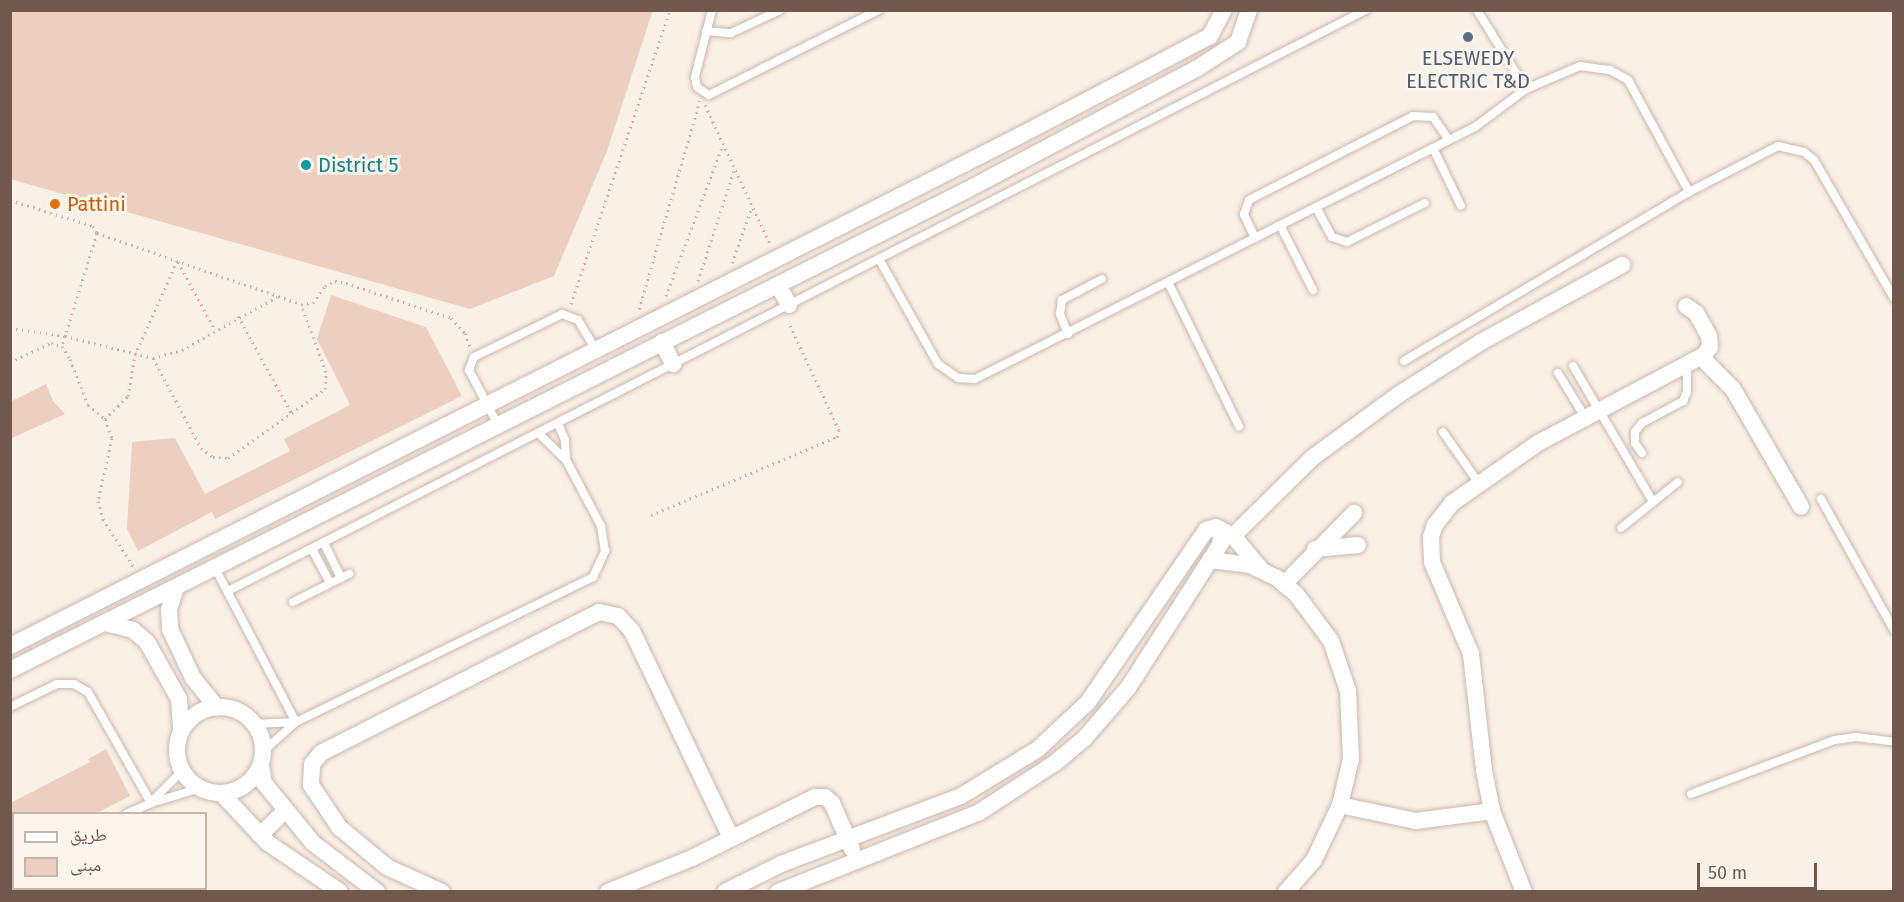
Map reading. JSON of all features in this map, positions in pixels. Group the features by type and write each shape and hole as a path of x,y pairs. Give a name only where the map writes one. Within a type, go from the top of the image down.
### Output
{"street":[{"path":"10,646 955,169 1210,36 1224,10"},
{"path":"10,670 175,591 215,568 966,190 1222,55 1244,33 1249,10"},
{"path":"955,169 966,190"},
{"path":"778,891 855,859 948,826 1004,799 1090,733 1128,688 1226,533 1312,458 1398,394 1481,342 1622,265"},
{"path":"778,285 785,307"},
{"path":"1524,891 1490,803 1471,654 1430,550 1435,525 1442,514 1538,443 1694,360 1710,346 1709,336 1696,313 1686,306"},
{"path":"662,342 673,364"},
{"path":"1694,360 1732,389 1801,507"},
{"path":"385,456 397,477"},
{"path":"1284,584 1315,549 1345,525 1354,513"},
{"path":"725,891 781,864 987,783 1074,718 1116,666 1206,530 1226,533 1260,568 1284,584 1319,621 1344,673 1352,737 1340,805 1314,860 1294,889"},
{"path":"1315,549 1358,545"},
{"path":"1210,560 1230,560 1260,568"},
{"path":"175,591 169,609 170,629 193,678 217,708"},
{"path":"442,891 425,888 379,861 339,827 311,785 310,771 316,758 599,612 618,616 632,631 731,838"},
{"path":"105,623 133,630 147,642 179,699 181,731 177,745 182,771 200,788 221,794 260,835 338,891"},
{"path":"181,731 196,715 217,708 237,711 254,724 263,746 264,783 318,848 377,891"},
{"path":"1074,718 1090,733"},
{"path":"221,794 245,786 262,761"},
{"path":"608,891 666,870 820,796 832,803 855,859"},
{"path":"1340,805 1416,821 1460,814 1490,803"},
{"path":"260,835 285,811"},
{"path":"302,866 311,861 318,848"}],"lane":[{"path":"712,10 694,77 697,87 709,95 879,10"},
{"path":"706,31 730,33 780,10"},
{"path":"228,591 1366,10"},
{"path":"1477,10 1526,89"},
{"path":"879,259 939,364 958,378 983,377 1434,148 1495,114 1526,89 1580,66 1600,68 1619,75 1636,91 1689,192"},
{"path":"1255,238 1244,214 1249,200 1413,116 1433,117 1449,140"},
{"path":"1404,361 1689,192 1778,146 1804,152 1820,169 1893,298"},
{"path":"1434,148 1461,206"},
{"path":"1316,207 1332,237 1347,242 1425,203"},
{"path":"1280,225 1312,290"},
{"path":"1068,334 1060,314 1062,300 1102,279"},
{"path":"1168,282 1239,426"},
{"path":"498,425 469,370 474,357 556,316 568,315 578,320 596,350"},
{"path":"1642,453 1635,443 1635,432 1642,423 1683,401 1694,360"},
{"path":"1573,366 1591,414"},
{"path":"1558,373 1591,414 1653,502"},
{"path":"558,423 565,440 566,460"},
{"path":"1443,432 1480,485"},
{"path":"262,761 268,747 296,722 593,577 605,551 601,526 566,460 538,433"},
{"path":"1621,528 1678,482"},
{"path":"1821,499 1893,630"},
{"path":"292,602 345,576 324,543"},
{"path":"312,549 330,583"},
{"path":"215,568 296,722"},
{"path":"10,707 57,684 81,687 95,700 151,802"},
{"path":"254,724 296,722"},
{"path":"1691,794 1835,740 1856,737 1893,742"},
{"path":"151,802 182,771"},
{"path":"128,812 151,802 200,788"}],"path":[{"path":"568,315 670,10"},
{"path":"639,309 701,96 777,259"},
{"path":"666,296 723,144"},
{"path":"698,281 735,168"},
{"path":"10,200 93,226 97,233 302,304 313,303 325,286 335,281 451,318 465,333 474,357"},
{"path":"732,265 752,205"},
{"path":"97,233 62,346 88,405 105,419 112,438 98,501 103,519 141,580"},
{"path":"177,261 214,328"},
{"path":"105,419 128,396 135,355 177,261"},
{"path":"10,328 66,336 153,358 182,350 214,328 277,297"},
{"path":"153,358 201,448 213,457 228,458 325,389 326,372 302,304"},
{"path":"651,515 837,437 839,430 785,307"},
{"path":"238,316 292,414"},
{"path":"10,362 51,343 62,346"}],"building":[{"name":"District 5","path":"10,10 653,10 607,151 554,276 470,309 10,179"},
{"path":"331,295 426,327 462,396 215,519 212,512 138,551 127,529 132,442 175,438 205,494 290,451 284,439 350,405 317,339"},
{"path":"46,384 53,401 65,414 10,439 10,402"},
{"path":"106,749 130,796 99,812 10,813 10,803 90,762 88,759"}],"place":[{"name":"ELSEWEDY ELECTRIC T&D","path":"1468,37"},
{"name":"District 5","path":"306,165"},
{"name":"Pattini","path":"55,204"}]}
